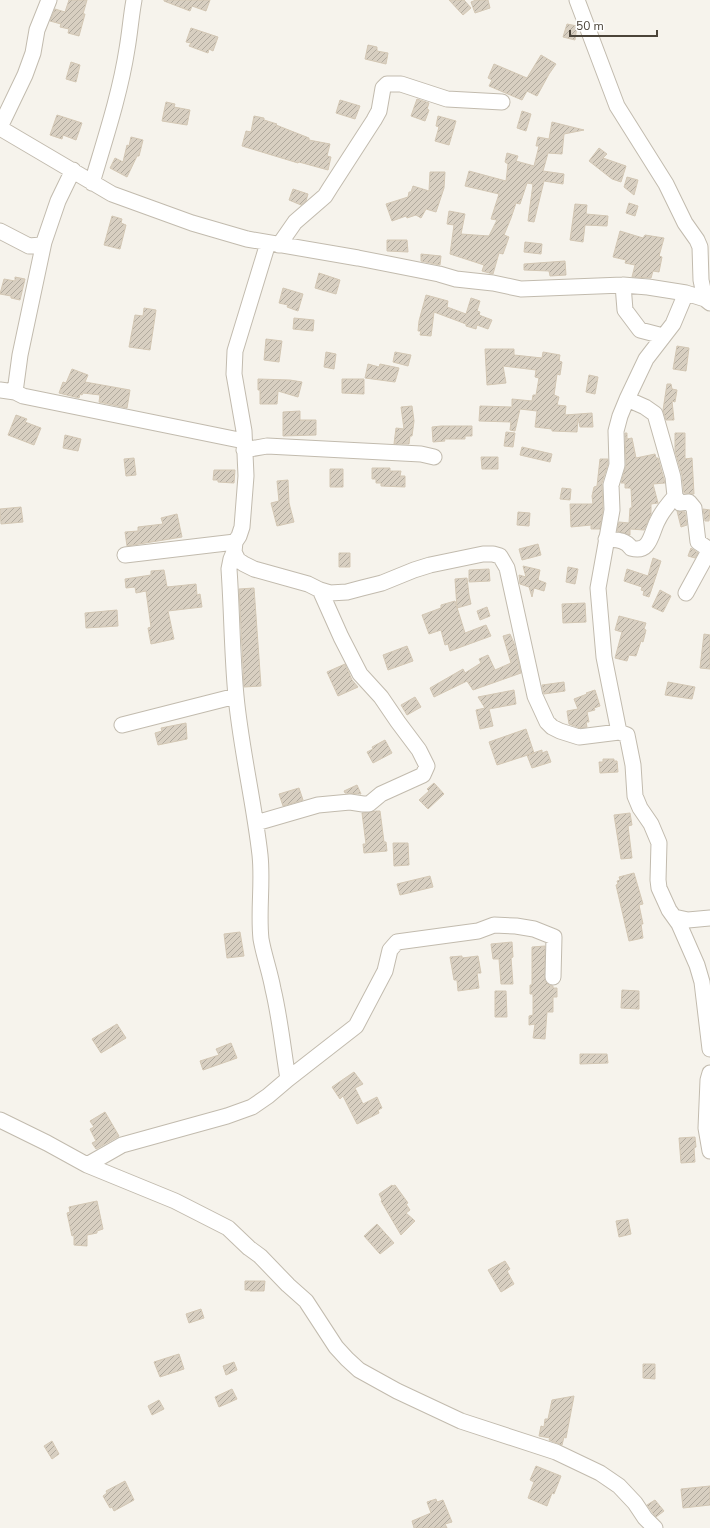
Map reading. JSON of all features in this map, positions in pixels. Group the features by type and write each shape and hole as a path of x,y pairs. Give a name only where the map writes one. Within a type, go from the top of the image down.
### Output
{"street":[{"path":"49,0 37,30 33,53 25,75 0,128 112,194 224,233 274,244 358,258 456,279 493,283 522,289 623,285 648,287 686,293 708,301"},
{"path":"92,183 113,113 127,49 134,0"},
{"path":"577,0 617,106 666,184 685,223 697,240 700,247 701,280 708,301"},
{"path":"288,1078 274,990 264,955 261,938 259,914 261,881 260,857 256,823 248,785 236,696 229,569 242,527 246,476 244,431 234,374 235,351 274,244 294,222 325,196 379,111 383,88 387,84 400,84 447,99 502,102"},
{"path":"73,170 58,201 44,242 20,355 7,391 23,396 244,446 414,454 434,457"},
{"path":"0,231 29,246 40,245 44,242"},
{"path":"623,285 625,310 640,330 663,336"},
{"path":"619,732 604,657 598,588 612,510 611,485 617,465 616,431 627,399 646,359 673,324 686,293"},
{"path":"627,399 645,407 655,414 673,477 675,496 680,503 689,502 694,508 698,542 709,550 686,593"},
{"path":"606,539 627,542 631,548 637,550 644,547 651,537 657,520 675,496"},
{"path":"125,555 235,547"},
{"path":"235,547 238,560 254,569 308,584 330,593 347,592 382,583 430,565 483,554 500,556 507,568 535,696 547,722 552,727 560,731 579,737 619,732 627,735 635,796 640,808 651,824 659,843 659,888 669,910 679,924 697,965 702,982 710,1049"},
{"path":"256,823 318,805 350,802 369,804 381,794 423,775 427,766 419,750 381,697 360,674 341,638 320,590"},
{"path":"122,725 236,696"},
{"path":"674,917 688,920 710,918"},
{"path":"87,1165 122,1145 227,1116 252,1106 268,1096 288,1078 356,1026 385,971 390,950 397,942 478,931 494,925 516,926 534,930 554,937 553,977"},
{"path":"710,1073 708,1080 706,1128 710,1151"},
{"path":"0,1120 48,1143 87,1165 181,1204 228,1228 249,1248 260,1256 306,1301 336,1347 359,1370 397,1391 461,1421 556,1452 600,1473 618,1486 635,1503 644,1518 654,1528"}],"building":[{"path":"69,0 87,0 79,36 68,33 69,29 60,27 61,24 50,21 55,9 65,12"},
{"path":"164,0 210,0 206,11 192,6 190,11"},
{"path":"449,0 464,0 471,8 463,15"},
{"path":"476,0 488,0 490,8 475,13 471,2"},
{"path":"567,24 577,26 575,40 563,37"},
{"path":"191,28 218,37 213,51 209,49 208,53 189,46 191,43 186,42"},
{"path":"368,45 377,47 377,51 388,53 386,64 365,59"},
{"path":"541,55 556,64 537,96 527,91 522,100 489,86 492,80 488,78 494,64 527,78"},
{"path":"71,62 80,65 76,82 66,79"},
{"path":"417,99 429,103 427,109 429,110 425,121 411,116"},
{"path":"340,100 360,106 355,119 336,113"},
{"path":"166,102 175,104 174,107 190,110 187,125 162,121"},
{"path":"522,111 531,114 526,131 517,128"},
{"path":"57,115 82,123 76,140 63,135 62,139 50,135"},
{"path":"254,116 264,118 264,120 309,138 309,140 330,144 327,156 331,157 328,170 299,162 298,163 242,146 246,131 251,132"},
{"path":"438,116 456,121 449,145 435,141 439,127 436,126"},
{"path":"552,122 584,130 564,134 562,154 548,153 543,171 564,174 563,184 544,181 534,222 528,221 533,184 527,183 520,204 516,203 504,235 509,237 503,254 499,253 493,274 482,271 484,265 450,254 454,225 447,224 449,211 465,214 461,234 489,236 497,220 491,219 499,194 465,186 469,171 506,181 508,164 505,162 507,153 518,156 516,161 534,166 539,146 536,146 538,137 549,139"},
{"path":"131,137 143,140 139,156 137,156 127,177 110,168 115,158 123,162 127,145 129,146"},
{"path":"599,148 607,154 603,158 626,166 621,182 612,179 589,161"},
{"path":"430,172 445,172 444,188 436,212 426,209 421,218 416,215 407,218 406,216 392,221 386,204 408,197 413,186 429,191"},
{"path":"627,177 638,180 634,195 624,187"},
{"path":"293,189 308,194 306,201 301,205 289,200"},
{"path":"629,203 638,206 635,216 626,213"},
{"path":"575,204 587,205 586,214 608,216 607,226 585,225 583,242 570,240"},
{"path":"112,216 122,219 121,223 126,225 120,249 104,245"},
{"path":"620,231 643,238 645,235 664,238 659,256 662,257 659,272 653,271 651,278 632,277 635,265 625,263 626,260 613,257"},
{"path":"387,240 407,240 408,252 387,251"},
{"path":"525,242 542,244 541,254 524,252"},
{"path":"421,254 441,256 440,265 421,261"},
{"path":"565,261 566,275 550,276 549,271 524,270 524,264"},
{"path":"319,273 340,280 336,294 315,288"},
{"path":"15,277 25,279 20,300 11,298 11,296 0,294 4,279 15,281"},
{"path":"283,288 303,294 298,311 287,307 288,305 279,303"},
{"path":"426,295 448,301 447,307 466,314 471,298 480,301 477,311 480,312 479,315 492,320 488,329 477,325 476,329 466,326 466,324 434,312 431,336 420,335 421,331 418,331 419,321"},
{"path":"144,308 156,310 150,350 129,347 135,315 143,316"},
{"path":"294,318 314,320 313,331 293,329"},
{"path":"266,339 282,341 279,362 264,360"},
{"path":"677,346 689,348 686,371 673,369"},
{"path":"485,349 514,349 514,355 542,358 543,352 560,355 559,361 562,362 560,375 557,374 554,395 559,397 557,405 566,406 565,415 592,413 593,427 580,427 578,418 577,432 552,431 552,429 535,427 537,411 520,409 515,431 510,430 511,422 479,421 480,406 512,407 512,399 532,401 533,395 536,395 539,378 535,377 536,370 503,366 506,383 487,385"},
{"path":"326,352 336,354 334,369 324,367"},
{"path":"395,352 411,355 408,366 393,362"},
{"path":"368,364 379,367 380,364 399,368 395,382 365,378"},
{"path":"72,369 88,375 85,382 130,390 127,408 99,402 100,395 83,393 82,395 80,394 79,398 59,393 63,382 66,383"},
{"path":"589,375 598,377 595,394 586,392"},
{"path":"258,379 302,382 298,397 278,391 277,404 260,404"},
{"path":"342,379 364,379 364,394 342,393"},
{"path":"667,384 671,384 672,389 677,390 675,402 672,401 674,420 666,420 663,410"},
{"path":"412,406 414,421 412,436 410,436 409,444 394,444 396,428 404,429 401,407"},
{"path":"300,411 300,420 316,420 316,435 283,436 283,412"},
{"path":"16,415 27,419 25,422 41,428 34,445 8,435"},
{"path":"472,426 472,436 465,436 465,439 444,439 445,441 433,442 432,427"},
{"path":"506,432 515,433 513,447 504,446"},
{"path":"625,433 627,433 627,439 632,438 636,458 655,454 656,458 658,458 665,483 653,484 658,503 651,504 651,514 644,530 630,529 630,535 617,531 619,522 629,523 630,508 632,508 631,488 625,488 625,483 621,483 626,465"},
{"path":"675,433 685,433 685,459 692,458 694,494 684,493 682,475 675,451"},
{"path":"65,435 81,439 78,451 63,448"},
{"path":"522,447 552,454 550,462 520,455"},
{"path":"481,457 498,457 498,469 482,469"},
{"path":"134,458 136,475 126,476 124,459"},
{"path":"600,459 608,459 608,464 602,483 603,509 600,529 591,529 591,525 571,527 570,504 593,504 592,496 594,487 597,486"},
{"path":"372,468 390,468 390,471 401,471 400,476 405,476 405,487 381,486 381,483 376,483 376,479 372,479"},
{"path":"330,469 343,469 343,487 330,487"},
{"path":"214,470 235,470 234,483 218,482 218,480 213,480"},
{"path":"288,480 289,503 294,522 277,526 271,503 279,501 277,481"},
{"path":"562,488 571,489 570,500 560,499"},
{"path":"21,507 23,522 1,524 0,509"},
{"path":"703,509 710,510 709,521 705,521"},
{"path":"677,511 685,512 687,525 681,527"},
{"path":"518,512 530,513 529,526 517,525"},
{"path":"177,514 182,537 127,546 125,532 138,531 138,527 163,524 161,518"},
{"path":"538,544 541,555 522,560 519,549"},
{"path":"691,548 698,553 695,558 688,556"},
{"path":"339,553 350,553 350,567 339,567"},
{"path":"653,558 661,561 649,597 643,595 644,591 641,590 642,587 624,581 627,569 648,576"},
{"path":"523,566 540,570 538,580 546,583 544,591 534,588 532,597 529,587 520,584 519,575 526,577"},
{"path":"568,567 578,569 575,584 566,582"},
{"path":"489,569 490,581 469,582 469,570"},
{"path":"164,570 167,587 196,584 197,595 200,594 202,607 168,611 174,639 151,644 148,628 151,627 146,591 136,593 135,587 126,588 125,579 151,575 151,571"},
{"path":"467,578 471,604 457,608 455,579"},
{"path":"254,588 261,686 244,687 239,589"},
{"path":"660,590 671,596 663,612 652,607"},
{"path":"455,601 465,633 486,625 491,636 450,651 448,644 445,645 441,630 429,634 422,615 441,608 441,605"},
{"path":"585,603 586,622 563,623 562,604"},
{"path":"487,607 490,616 480,620 477,611"},
{"path":"117,610 118,626 86,628 85,613"},
{"path":"619,616 646,623 643,642 641,641 636,656 629,655 627,661 615,658 622,632 615,630"},
{"path":"510,634 514,643 521,673 473,690 467,681 434,697 430,688 463,669 465,673 481,663 479,659 488,655 495,670 511,663 503,636"},
{"path":"704,634 710,635 710,669 700,668"},
{"path":"407,646 413,661 388,670 383,655"},
{"path":"345,664 352,680 358,687 338,696 327,672"},
{"path":"564,682 565,691 544,694 542,685"},
{"path":"668,682 695,687 692,699 665,695"},
{"path":"514,690 516,704 489,709 493,726 480,729 476,710 485,708 478,697"},
{"path":"595,690 600,706 594,708 595,710 587,712 589,722 586,722 587,727 580,728 569,724 567,711 578,709 574,699"},
{"path":"415,697 421,707 407,715 401,705"},
{"path":"186,723 187,739 158,745 155,733 162,731 161,728"},
{"path":"526,729 534,753 497,765 489,742"},
{"path":"385,740 392,753 373,763 367,752 373,749 372,747"},
{"path":"542,750 542,753 547,751 551,762 532,768 527,755"},
{"path":"603,759 614,759 614,761 617,761 618,772 600,773 599,762 603,762"},
{"path":"434,783 444,794 428,809 419,800 429,791 427,789"},
{"path":"357,785 361,794 345,793 344,791"},
{"path":"299,788 303,800 283,806 279,794"},
{"path":"380,811 384,842 386,842 387,851 364,853 363,844 366,844 362,813"},
{"path":"630,813 632,825 628,826 632,858 621,859 614,815"},
{"path":"393,843 408,843 409,865 394,866"},
{"path":"634,873 643,904 639,905 643,924 641,924 643,938 629,941 616,885 618,884 617,881 620,880 619,877"},
{"path":"430,876 433,887 400,895 397,884"},
{"path":"240,932 244,956 227,958 224,934"},
{"path":"512,942 513,957 511,958 513,984 501,984 499,959 493,959 491,944"},
{"path":"545,946 545,981 549,985 553,986 553,988 557,988 557,997 553,997 553,1012 547,1012 545,1039 533,1038 535,1024 529,1025 529,1016 533,1015 533,994 530,994 530,985 532,985 532,947"},
{"path":"462,956 462,958 478,956 481,973 477,973 479,988 458,991 457,980 454,980 450,957"},
{"path":"622,990 639,991 639,1009 621,1008"},
{"path":"495,991 506,991 507,1017 495,1017"},
{"path":"117,1024 126,1038 101,1053 92,1039"},
{"path":"231,1043 237,1058 203,1070 200,1061 219,1055 216,1049"},
{"path":"580,1054 607,1054 608,1063 580,1064"},
{"path":"354,1072 363,1084 355,1088 363,1104 377,1097 382,1108 378,1110 379,1113 357,1124 343,1096 340,1099 332,1087"},
{"path":"105,1112 119,1136 96,1149 92,1143 96,1141 90,1129 94,1127 90,1121"},
{"path":"695,1137 695,1162 681,1163 679,1138"},
{"path":"392,1185 395,1185 408,1203 406,1204 410,1210 406,1213 415,1221 401,1235 381,1201 382,1200 379,1194"},
{"path":"97,1201 103,1229 97,1231 97,1233 87,1235 87,1246 74,1245 74,1235 72,1236 67,1213 70,1212 69,1207"},
{"path":"628,1219 631,1234 619,1237 616,1221"},
{"path":"377,1224 394,1243 380,1254 364,1236"},
{"path":"505,1261 510,1269 507,1271 514,1284 501,1292 488,1270"},
{"path":"245,1281 265,1281 264,1291 245,1290"},
{"path":"201,1309 204,1318 189,1323 186,1314"},
{"path":"179,1354 184,1369 160,1377 154,1362"},
{"path":"234,1362 237,1370 226,1375 223,1366"},
{"path":"643,1364 655,1364 655,1379 643,1378"},
{"path":"232,1389 237,1399 219,1407 215,1397"},
{"path":"574,1396 566,1438 564,1437 562,1445 549,1440 550,1438 539,1436 541,1426 544,1427 545,1419 548,1419 552,1400"},
{"path":"159,1400 164,1409 152,1415 148,1406"},
{"path":"52,1441 59,1454 52,1459 44,1446"},
{"path":"536,1466 561,1476 554,1494 552,1493 547,1506 528,1498 534,1482 530,1480"},
{"path":"125,1481 134,1500 114,1511 112,1507 110,1508 103,1496 107,1493 106,1491"},
{"path":"710,1486 710,1505 683,1508 681,1489"},
{"path":"436,1499 437,1502 443,1500 452,1522 445,1524 447,1528 414,1528 412,1521 431,1513 427,1502"},
{"path":"655,1500 664,1511 656,1517 647,1505"}]}
